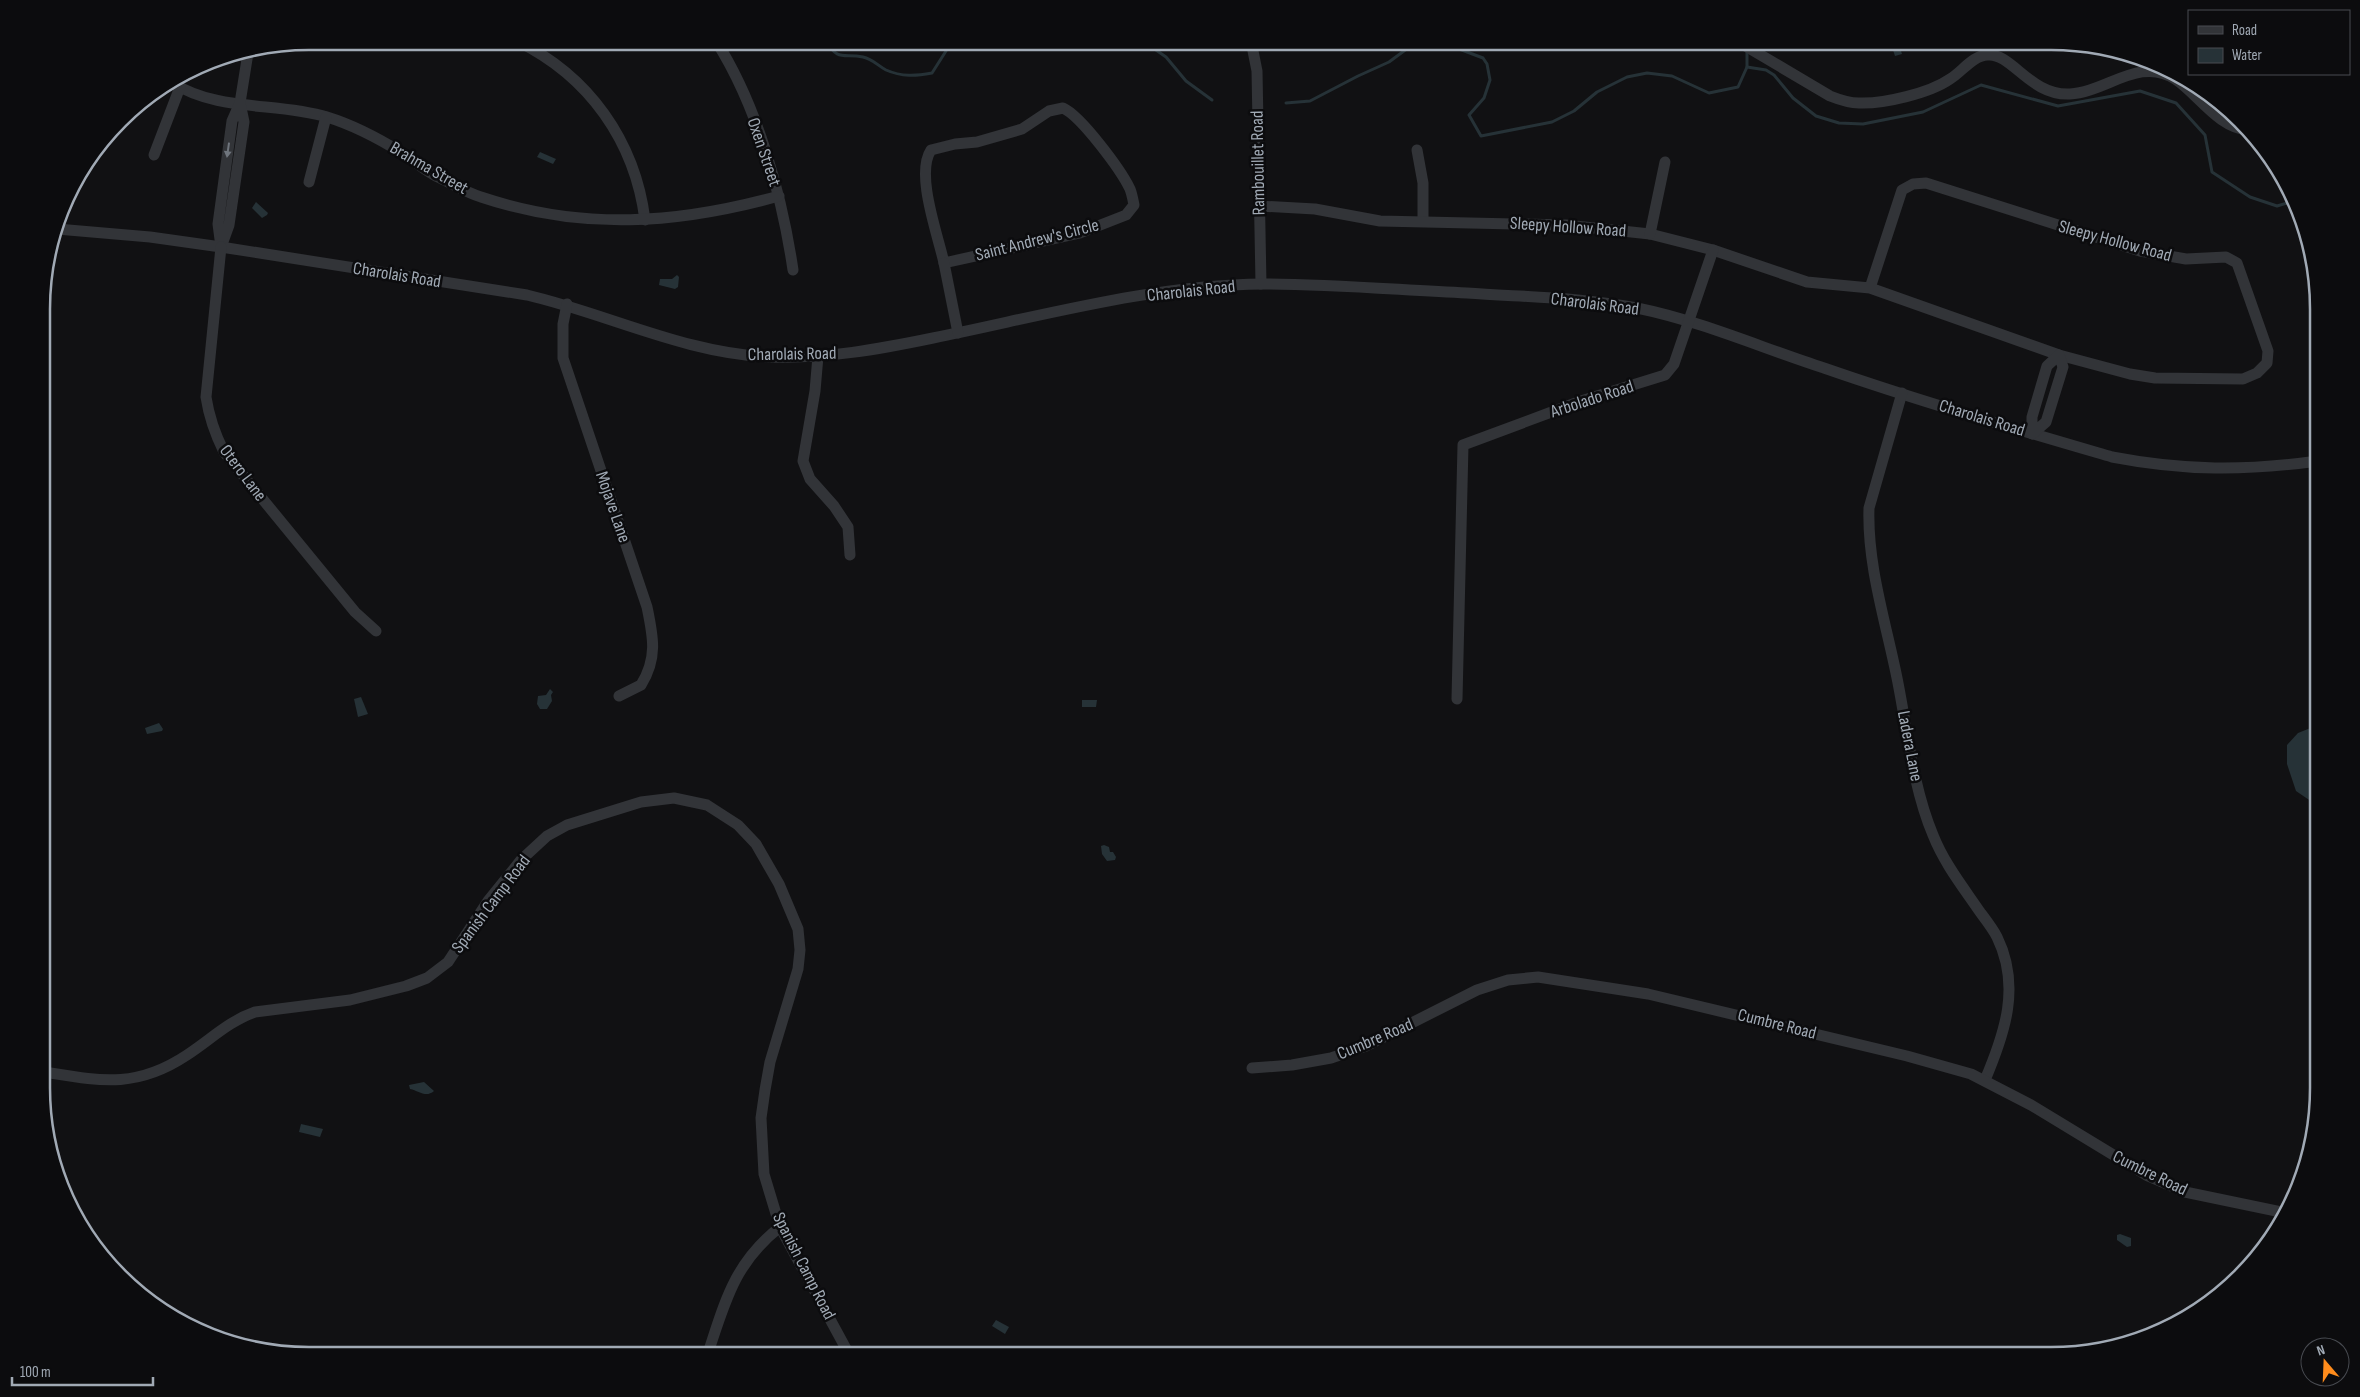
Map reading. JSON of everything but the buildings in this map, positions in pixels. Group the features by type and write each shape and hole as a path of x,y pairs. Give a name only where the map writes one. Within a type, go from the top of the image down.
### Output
{"street":[{"path":"534,50 570,74 606,116 619,136 638,180 645,220"},
{"name":"Oxen Street","path":"721,50 737,79 779,196 787,232 792,270"},
{"name":"Rambouillet Road","path":"1253,50 1257,71 1261,284"},
{"path":"1752,50 1830,96 1846,102 1861,103 1923,92 1951,79 1978,57 1986,54 2002,58 2032,83 2055,94 2072,94 2141,71 2153,72"},
{"name":"Otero Lane","path":"247,58 240,103 232,121 218,224 221,247 206,397 208,414 224,452 355,612 376,631"},
{"name":"Brahma Street","path":"178,86 218,101 326,117 364,131 402,153 435,176 480,197 518,207 591,219 645,220 709,213 779,196"},
{"path":"154,155 175,88"},
{"path":"2188,90 2236,128"},
{"name":"Saint Andrew's Circle","path":"944,263 1080,233 1099,226 1126,215 1134,205 1131,191 1119,170 1080,120 1071,112 1062,108 1049,111 1022,129 977,142 939,147 931,150 925,164 926,185 958,333"},
{"path":"309,182 326,117"},
{"path":"1417,150 1423,183 1423,221"},
{"path":"1650,234 1665,162"},
{"name":"Sleepy Hollow Road","path":"1259,206 1315,209 1380,221 1566,225 1650,234 1713,250 1807,282 1870,288 2059,355 2138,375 2218,380 2243,379 2257,373 2267,363 2268,351 2237,263 2226,257 2186,259 2148,253 1926,183 1913,184 1902,190 1870,288"},
{"name":"Charolais Road","path":"63,230 150,237 221,247 527,295 567,304 665,337 734,354 775,357 818,356 888,347 1172,290 1261,284 1374,288 1596,302 1635,308 1689,321 1824,369 2112,457 2157,466 2222,469 2310,461"},
{"name":"Arbolado Road","path":"1458,699 1463,445 1581,401 1665,375 1674,364 1713,250"},
{"name":"Mojave Lane","path":"567,304 563,324 563,358 647,607 654,642 646,677 641,685 619,696"},
{"path":"2032,434 2032,417 2047,366 2059,355"},
{"path":"818,356 815,391 803,461 810,480 834,506 848,527 850,555"},
{"name":"Ladera Lane","path":"1902,393 1872,491 1868,526 1872,563 1898,682 1918,787 1933,835 1950,869 1997,937 2008,972 2009,987 2006,1025 1999,1048 1985,1080"},
{"name":"Spanish Camp Road","path":"50,1073 100,1081 132,1080 159,1070 186,1055 247,1014 350,1000 406,986 427,978 448,962 488,901 521,860 548,836 567,825 641,802 674,798 707,805 738,824 756,844 779,884 798,929 800,950 798,969 770,1062 761,1118 764,1174 780,1227 845,1347"},
{"name":"Cumbre Road","path":"1252,1068 1292,1065 1331,1058 1366,1046 1477,990 1508,980 1538,977 1643,993 1726,1012 1906,1056 1985,1080 2148,1176 2185,1192 2278,1211"},
{"path":"710,1347 725,1302 737,1274 758,1245 780,1227"}],"water":[{"path":"1893,50 1901,50 1902,54 1895,56"},
{"path":"540,152 556,159 553,164 537,157"},
{"path":"256,202 268,213 262,218 252,208"},
{"path":"677,275 679,277 678,287 675,289 659,285 660,279 672,279"},
{"path":"550,689 553,692 551,695 552,701 547,709 540,709 537,704 538,696 546,695"},
{"path":"361,697 368,714 358,717 354,699"},
{"path":"1082,700 1097,700 1096,707 1082,707"},
{"path":"159,723 163,729 162,731 147,734 145,728"},
{"path":"2310,728 2310,801 2296,791 2287,764 2287,745 2298,733"},
{"path":"1101,846 1109,847 1110,852 1113,852 1116,857 1115,860 1107,861 1102,854"},
{"path":"424,1082 434,1091 425,1094 410,1089 409,1085"},
{"path":"301,1124 323,1129 320,1137 299,1132"},
{"path":"2120,1234 2131,1238 2131,1246 2127,1247 2117,1240 2117,1235"},
{"path":"996,1320 1009,1327 1005,1334 992,1326"}],"waterway":[{"path":"832,50 842,55 867,58 886,70 909,75 932,73 946,50"},
{"path":"1156,50 1166,57 1186,81 1212,100"},
{"path":"1286,103 1310,101 1389,62 1405,50"},
{"path":"1462,50 1483,58 1487,64 1490,80 1484,98 1469,115 1481,136 1552,122 1574,111 1597,92 1627,77 1647,73 1672,76 1709,93 1738,87 1747,67 1747,50"},
{"path":"1747,67 1766,70 1774,75 1793,98 1816,116 1839,123 1863,124 1923,112 1981,85 2058,106 2140,91 2176,103 2205,135 2212,172 2250,197 2277,206 2287,203"}]}
